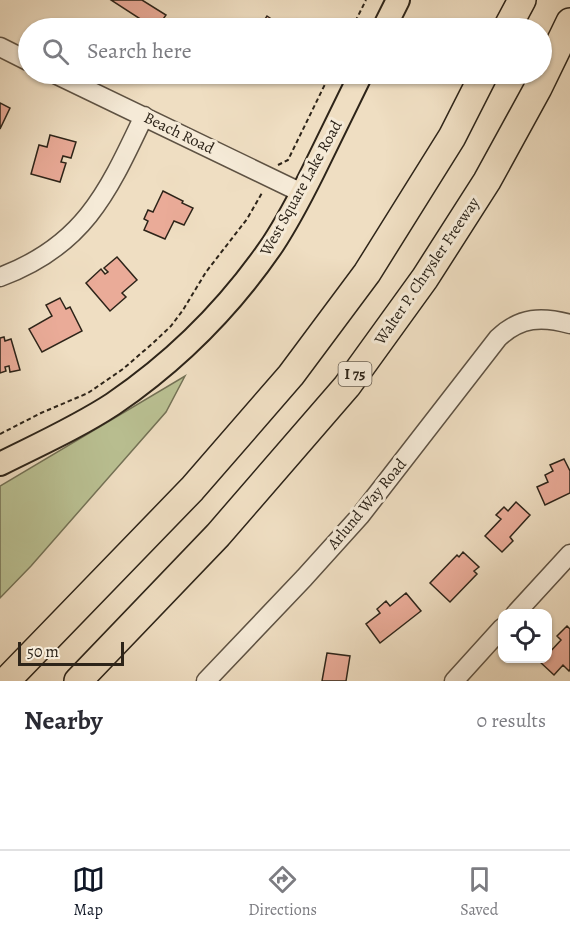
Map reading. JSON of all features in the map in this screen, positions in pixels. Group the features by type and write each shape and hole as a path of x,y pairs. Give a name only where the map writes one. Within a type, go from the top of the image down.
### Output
{"highway":[{"path":"512,18 522,0"},
{"name":"Walter P. Chrysler Freeway","path":"552,59 570,22"},
{"path":"6,681 192,489 291,375 367,273 452,137 479,84"},
{"name":"Walter P. Chrysler Freeway","path":"78,681 218,535 347,386 425,278 487,181 540,84"}],"main road":[{"path":"389,18 398,0"},
{"name":"West Square Lake Road","path":"0,464 111,405 158,371 191,342 237,293 274,242 302,193 357,84"}],"street":[{"path":"0,46 18,56"},
{"name":"Beach Road","path":"76,84 302,193"},
{"path":"0,277 36,261 82,223 108,190 144,116"},
{"name":"Arlund Way Road","path":"206,681 360,516 491,346 505,332 530,320 553,320 570,324"},
{"path":"520,609 570,554"},
{"path":"454,681 498,632"}],"path":[{"path":"357,18 366,0"},
{"path":"276,166 288,160 325,84"},
{"path":"0,434 88,393 123,369 153,343 171,326 183,310 202,279 247,219 262,193"}],"green space":[{"path":"185,376 166,412 31,566 0,598 0,486"}],"building":[{"path":"111,0 142,0 166,15 164,18 139,18"},
{"path":"0,103 10,108 0,129"},
{"path":"50,135 76,142 71,158 63,156 61,162 66,163 60,182 31,174 39,145 47,147"},
{"path":"163,191 193,208 184,225 174,221 165,239 144,230 148,221 144,219 148,210 153,212"},
{"path":"117,257 137,280 122,293 126,297 110,311 86,283 101,269 105,274 108,272 104,268"},
{"path":"60,298 66,309 70,307 82,331 42,352 29,329 52,316 46,305"},
{"path":"4,337 5,341 11,339 20,370 10,372 9,366 5,367 6,371 0,373 0,338"},
{"path":"564,459 570,471 570,493 545,505 537,487 548,482 545,475 553,471 550,465"},
{"path":"516,502 530,515 510,537 513,541 502,552 485,536 501,519 496,515 504,507 508,511"},
{"path":"463,552 479,567 474,571 477,574 450,602 430,583 457,555 459,557"},
{"path":"406,593 421,611 380,643 366,624 380,613 377,609 386,601 390,606"},
{"path":"567,626 570,629 570,669 569,671 563,665 554,675 541,663 552,663 552,650 561,640 557,636"},
{"path":"327,653 350,656 346,681 322,681"}]}
